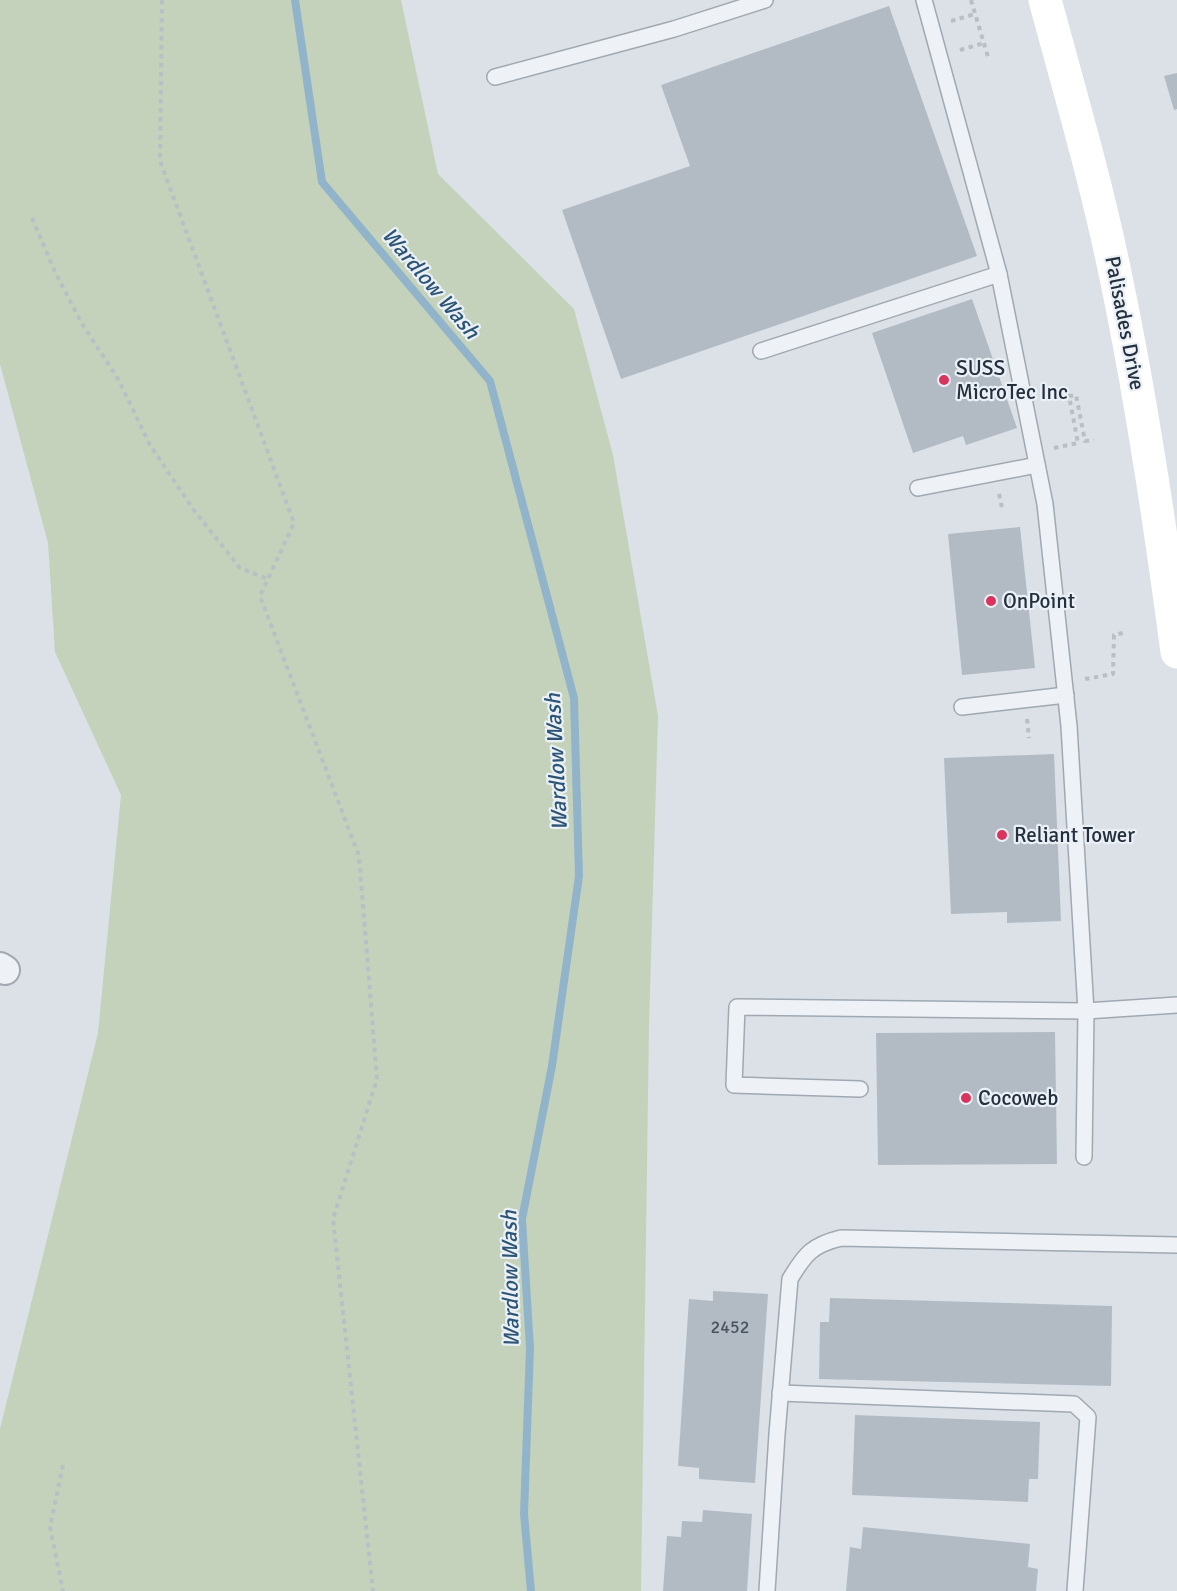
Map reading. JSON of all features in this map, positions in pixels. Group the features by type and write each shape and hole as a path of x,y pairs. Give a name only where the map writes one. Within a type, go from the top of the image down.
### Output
{"street":[{"name":"Palisades Drive","path":"1045,0 1084,141 1114,266 1142,408 1177,652"}],"lane":[{"path":"495,77 674,29 765,0"},
{"path":"924,0 999,274 1045,504 1066,695 1086,1011 1084,1157"},
{"path":"761,351 999,274"},
{"path":"918,488 1037,465"},
{"path":"962,706 1066,695"},
{"path":"860,1089 734,1085 737,1007 1086,1011 1177,1005"},
{"path":"767,1591 790,1279 802,1258 823,1243 841,1238 1177,1245"},
{"path":"780,1393 1074,1404 1088,1418 1075,1591"}],"path":[{"path":"162,0 160,161 294,523 260,596 359,856 377,1079 333,1219 373,1591"},
{"path":"971,0 988,57"},
{"path":"951,21 975,14"},
{"path":"960,50 984,43"},
{"path":"32,218 60,282 81,322 118,380 150,445 193,509 240,568 268,579"},
{"path":"1069,445 1078,443 1069,396 1076,395 1085,441 1094,440"},
{"path":"1102,676 1113,674 1114,634 1123,633"},
{"path":"63,1465 50,1527 63,1591"}],"green space":[{"path":"0,0 401,0 438,174 574,309 613,455 658,716 649,1025 641,1591 0,1591 0,1429 98,1033 121,795 55,652 48,543 0,364"}],"building":[{"path":"889,6 977,256 621,379 562,210 690,166 661,85"},
{"path":"1177,73 1177,109 1174,110 1164,76"},
{"name":"SUSS MicroTec Inc","path":"972,299 1017,428 966,445 963,436 913,453 872,333"},
{"name":"OnPoint","path":"1020,527 1035,668 962,675 948,534"},
{"name":"Reliant Tower","path":"1054,754 1061,921 1007,923 1007,912 951,914 944,758"},
{"name":"Cocoweb","path":"1055,1032 1057,1164 878,1165 876,1033"},
{"path":"713,1291 768,1294 755,1483 699,1479 699,1468 678,1466 689,1299 713,1301"},
{"path":"830,1298 1112,1306 1111,1386 819,1379 820,1322 829,1322"},
{"path":"855,1415 1040,1422 1038,1479 1029,1479 1028,1502 852,1495"},
{"path":"703,1510 752,1514 747,1591 663,1591 667,1536 681,1537 682,1521 702,1522"},
{"path":"863,1527 1030,1544 1028,1567 1038,1569 1036,1591 846,1591 850,1547 861,1549"}],"waterway":[{"name":"Wardlow Wash","path":"295,0 322,182 490,381 574,698 579,876 552,1066 522,1219 530,1348 524,1514 531,1591"}],"place":[{"name":"SUSS MicroTec Inc","path":"944,380"},
{"name":"OnPoint","path":"991,601"},
{"name":"Reliant Tower","path":"1002,835"},
{"name":"Cocoweb","path":"966,1098"}]}
